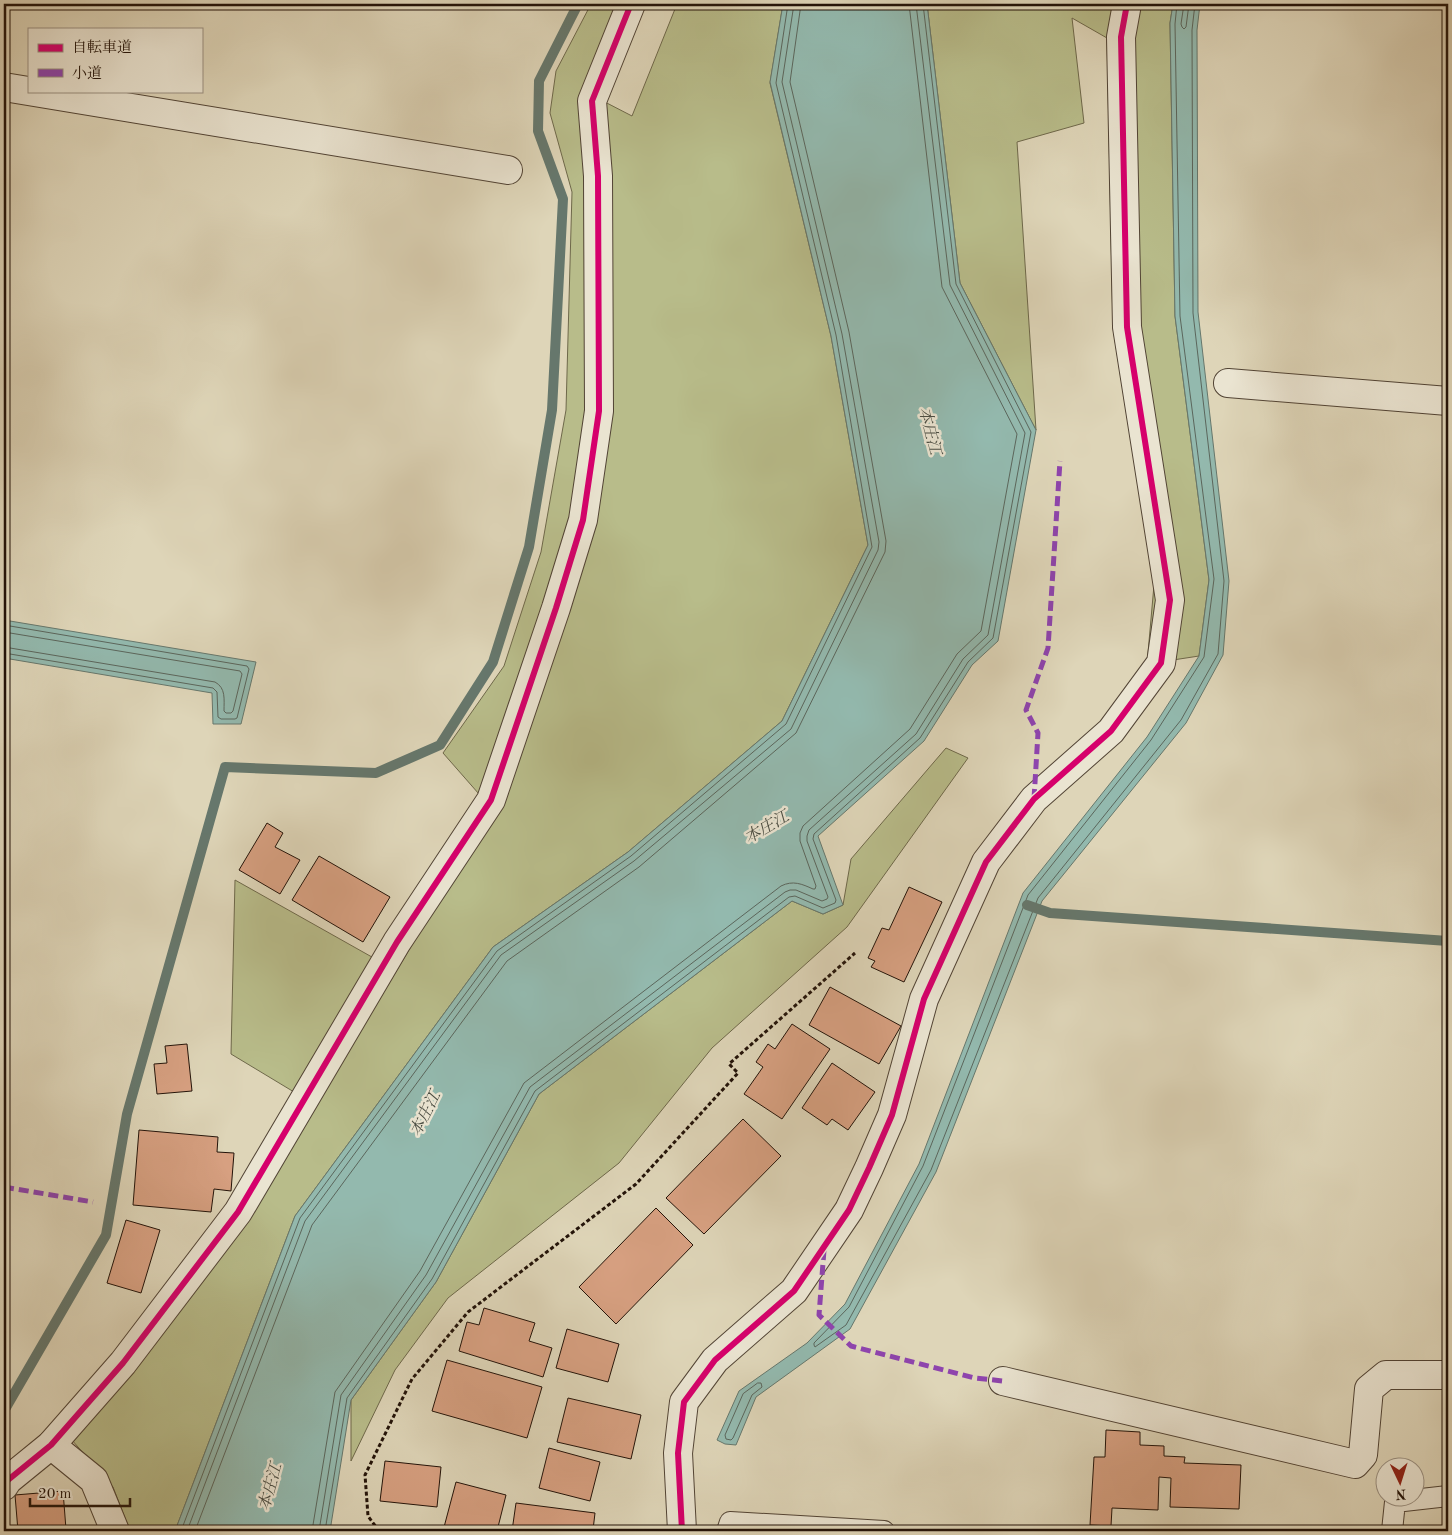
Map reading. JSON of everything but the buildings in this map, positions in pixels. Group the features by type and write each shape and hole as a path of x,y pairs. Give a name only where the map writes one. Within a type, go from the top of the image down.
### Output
{"street":[{"path":"4,1486 8,1480 51,1445 123,1363 238,1212 397,942 491,800 556,608 583,520 600,411 598,176 592,101 631,4"},
{"path":"682,1531 678,1453 684,1402 715,1360 794,1291 849,1210 892,1115 924,1000 986,862 1034,798 1111,731 1161,663 1170,600 1127,327 1121,37 1126,4"},
{"path":"4,87 28,91"},
{"path":"34,92 508,170"},
{"path":"1228,383 1448,401"},
{"path":"1002,1381 1355,1464 1363,1455 1369,1390 1386,1375 1448,1375"},
{"path":"51,1445 94,1480 116,1531"}],"lane":[{"path":"1392,1531 1395,1502 1448,1496"},
{"path":"727,1531 730,1522 884,1531"}],"path":[{"path":"379,1531 368,1516 365,1475 412,1379 418,1371 468,1312 636,1184 738,1073 729,1064 855,954"}],"green space":[{"path":"591,4 622,4 601,100 632,116 677,4 783,4 770,83 831,336 868,545 782,721 628,852 493,947 295,1216 175,1531 130,1531 113,1487 71,1439 251,1213 493,810 443,753 504,666 541,552 566,410 572,192 550,113 556,71"},
{"path":"927,4 1173,4 1170,23 1175,316 1209,580 1199,656 1147,664 1154,585 1113,328 1107,38 1072,18 1084,123 1017,142 1036,430 960,283"},
{"path":"946,748 968,758 847,927 712,1048 619,1163 448,1298 395,1370 351,1461 351,1400 436,1282 539,1094 792,901 823,914 843,905 851,859"},
{"path":"235,880 379,961 299,1095 231,1054"}],"water":[{"name":"本庄江","path":"783,4 927,4 960,283 1036,430 998,641 972,665 924,741 818,836 843,905 823,914 792,901 539,1094 436,1282 351,1400 330,1531 175,1531 295,1216 493,947 628,852 782,721 868,545 831,336 770,82"},
{"path":"1173,4 1200,4 1197,30 1198,312 1229,581 1223,655 1186,723 1042,901 936,1172 850,1329 756,1397 736,1445 725,1444 717,1440 739,1391 807,1343 845,1304 919,1164 1023,893 1147,737 1199,656 1209,580 1175,316 1170,23"},
{"path":"4,620 256,662 241,724 213,724 212,693 4,658"}],"waterway":[{"path":"4,1411 106,1235 127,1114 225,767 376,773 440,745 493,662 529,547 552,410 563,199 538,131 539,81 578,4"},
{"path":"1027,905 1050,913 1448,941"}],"marked path":[{"path":"1034,799 1038,733 1026,710 1048,648 1060,461"},
{"path":"4,1187 93,1202"},
{"path":"824,1250 819,1315 851,1346 975,1378 1003,1381"}],"cycle path":[{"path":"4,1486 8,1480 51,1445 123,1363 238,1212 397,942 491,800 556,608 583,520 599,411 598,176 592,101 631,4"},
{"path":"682,1531 678,1453 684,1402 715,1360 794,1291 849,1210 892,1115 924,999 986,862 1034,799 1111,731 1161,663 1170,600 1127,327 1121,37 1127,4"}]}
